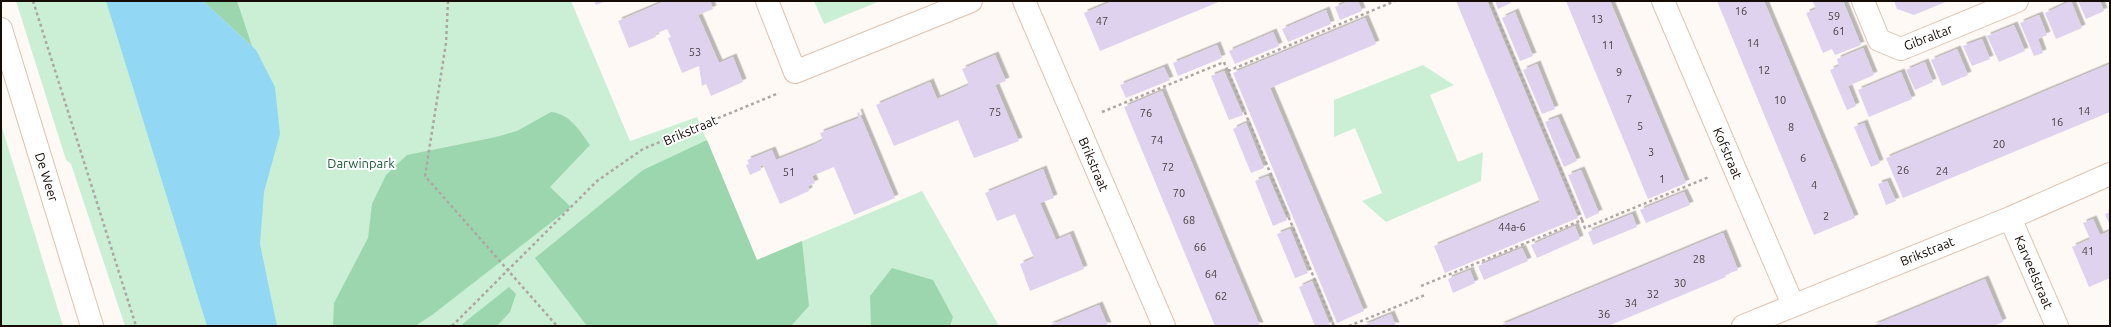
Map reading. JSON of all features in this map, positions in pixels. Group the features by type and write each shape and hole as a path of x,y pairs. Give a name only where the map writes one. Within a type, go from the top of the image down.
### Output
{"street":[{"path":"767,1 795,72 971,1"},
{"name":"Brikstraat","path":"1024,1 1164,326"},
{"name":"Kofstraat","path":"1663,1 1793,305"},
{"name":"Gibraltar","path":"1863,1 1879,40 1901,50 2017,1"},
{"name":"De Weer","path":"1,29 92,326"},
{"name":"Brikstraat","path":"1743,326 2010,218 2110,174"},
{"name":"Karveelstraat","path":"2010,218 2057,326"}],"path":[{"path":"33,1 136,326"},
{"path":"448,1 446,43 425,176 557,326"},
{"path":"1228,71 1395,1"},
{"path":"1490,1 1586,228 1734,167"},
{"path":"1076,123 1224,62 1334,326"},
{"name":"Brikstraat","path":"452,326 598,181 643,149 779,93 795,72"},
{"path":"1421,286 1582,220"},
{"path":"1349,326 1424,295"}],"green space":[{"name":"Darwinpark","path":"16,1 571,1 630,141 697,117 757,260 922,191 999,326 125,326 71,164 66,160"},
{"path":"203,1 237,1 252,46"},
{"path":"814,1 880,1 824,24"},
{"path":"1423,65 1454,85 1430,95 1458,162 1483,152 1481,181 1386,222 1362,201 1382,193 1355,128 1334,137 1334,100"},
{"path":"551,112 558,113 569,119 578,128 590,145 550,187 571,207 432,315 415,326 333,326 334,303 368,238 372,204 386,175 407,155 496,137 517,131"},
{"path":"1,124 63,326 1,326"},
{"path":"707,140 757,260 802,241 809,306 791,326 587,326 535,258 643,170"},
{"path":"892,268 933,280 953,317 950,326 871,326 870,296"},
{"path":"509,287 516,294 510,312 497,326 460,326"}],"water":[{"path":"106,1 203,1 256,50 275,87 280,134 264,192 260,244 277,326 207,326"}],"building":[{"path":"594,1 606,1 596,5"},
{"path":"665,1 710,1 713,9 698,15 719,63 733,57 743,82 711,96 706,84 702,86 699,66 682,73 668,38 671,37 667,29 655,34 656,37 629,48 618,21"},
{"path":"1113,1 1221,1 1100,51 1084,13"},
{"path":"1349,1 1358,1 1362,11 1340,20 1335,7"},
{"path":"1456,1 1487,1 1578,218 1445,273 1434,246 1540,202"},
{"path":"1495,1 1510,1 1511,3 1498,9"},
{"path":"1566,1 1610,1 1686,183 1648,199"},
{"path":"1717,1 1764,1 1855,218 1814,235"},
{"path":"1843,1 1861,45 1835,55 1832,49 1823,53 1806,13 1816,9 1813,2"},
{"path":"1894,1 1948,1 1914,15 1897,9"},
{"path":"2071,1 2082,28 2056,39 2045,13"},
{"path":"2078,1 2100,1 2104,11 2086,19"},
{"path":"1326,10 1331,24 1288,42 1282,29"},
{"path":"1515,12 1533,56 1520,61 1502,18"},
{"path":"2039,15 2047,35 2038,39 2043,53 2034,56 2020,23"},
{"path":"1365,18 1376,44 1270,88 1364,311 1337,323 1233,73"},
{"path":"2014,25 2025,51 1999,62 1987,36"},
{"path":"1273,32 1279,46 1235,64 1229,51"},
{"path":"1982,39 1990,59 1972,66 1963,46"},
{"path":"1217,45 1222,58 1178,76 1173,63"},
{"path":"1863,48 1874,75 1848,86 1856,106 1847,110 1830,70 1839,66 1837,59"},
{"path":"1957,49 1968,75 1942,86 1931,60"},
{"path":"995,55 1006,81 995,85 1019,141 974,158 958,120 894,146 876,105 930,82 937,99 969,85 962,69"},
{"path":"1925,62 1933,82 1915,90 1906,70"},
{"path":"1537,64 1555,109 1542,114 1523,70"},
{"path":"2110,64 2110,112 1903,198 1886,158"},
{"path":"1164,67 1170,80 1126,98 1120,85"},
{"path":"1224,71 1243,115 1229,120 1211,76"},
{"path":"1901,72 1912,99 1869,117 1858,90"},
{"path":"1162,91 1260,326 1215,326 1124,107"},
{"path":"859,112 895,198 854,215 834,167 812,176 815,183 808,186 809,191 780,204 763,165 760,166 761,170 750,175 746,165 749,164 747,160 772,150 776,160 811,146 823,140 820,133 859,118 857,113"},
{"path":"1558,117 1577,161 1564,167 1545,122"},
{"path":"1246,123 1264,168 1251,173 1233,129"},
{"path":"1864,123 1880,163 1871,167 1854,127"},
{"path":"1043,169 1054,198 1040,203 1056,240 1070,234 1084,269 1030,291 1020,264 1034,258 1015,214 997,221 985,193"},
{"path":"1581,170 1599,213 1586,219 1568,175"},
{"path":"1268,176 1287,220 1273,226 1255,181"},
{"path":"1887,181 1896,201 1886,205 1878,184"},
{"path":"1684,192 1690,205 1646,223 1640,210"},
{"path":"2110,212 2110,226 2105,214"},
{"path":"1632,214 1637,227 1593,245 1588,232"},
{"path":"2093,219 2100,235 2110,231 2110,278 2089,287 2072,247 2090,239 2083,223"},
{"path":"1575,226 1580,239 1537,258 1531,245"},
{"path":"1290,229 1308,273 1295,278 1277,234"},
{"path":"1723,233 1738,270 1725,275 1726,277 1608,326 1499,326"},
{"path":"1522,248 1528,261 1484,280 1478,266"},
{"path":"1470,270 1475,283 1453,293 1448,279"},
{"path":"1985,279 2003,322 1994,326 1872,326"},
{"path":"1312,281 1330,325 1329,326 1315,326 1299,287"},
{"path":"1099,305 1108,326 1048,326"},
{"path":"1391,314 1396,326 1362,326 1369,323"}]}
